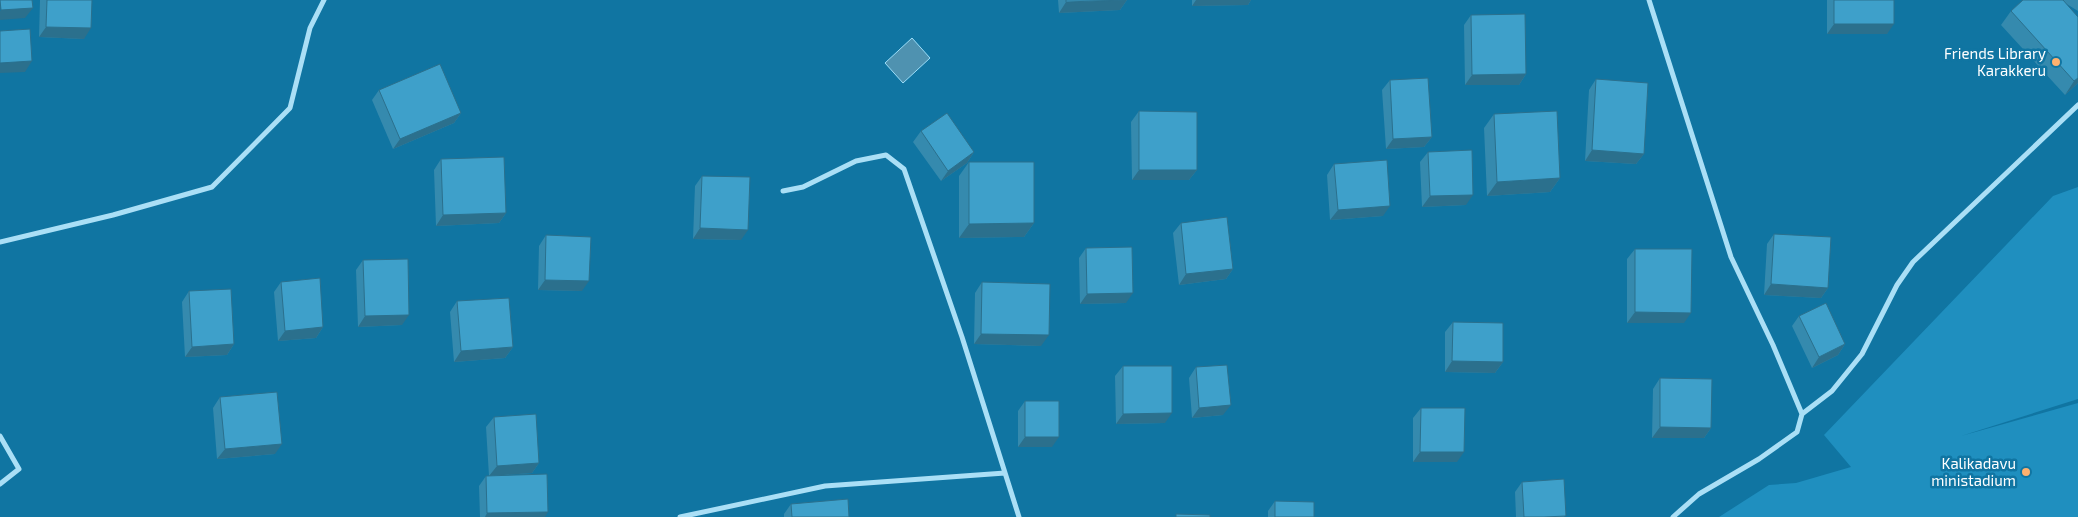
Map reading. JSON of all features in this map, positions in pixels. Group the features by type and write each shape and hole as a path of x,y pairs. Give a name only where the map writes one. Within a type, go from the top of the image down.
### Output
{"street":[{"path":"0,242 113,215 212,187 290,108 310,28 324,0"},
{"path":"1648,0 1732,257 1774,345 1802,414"},
{"path":"1673,517 1699,494 1759,458 1797,432 1802,414 1832,391 1862,354 1897,285 1913,262 2078,105"},
{"path":"783,191 803,187 856,161 886,155 904,169 962,337 1019,517"},
{"path":"0,436 19,469 0,484"},
{"path":"680,517 825,486 1005,473"}],"shaded area":[{"path":"912,38 930,58 903,83 885,63"},
{"path":"2078,187 2078,399 1961,436 2078,403 2078,517 1719,517 1769,485 1796,483 1851,467 1824,435 2053,196"}],"building":[{"path":"0,0 32,0 33,8 1,10"},
{"path":"47,0 92,0 91,28 46,27"},
{"path":"1066,0 1126,0 1066,2"},
{"path":"1834,0 1894,0 1894,24 1834,24"},
{"path":"2023,0 2063,0 2078,17 2078,78 2074,81 2011,11"},
{"path":"1525,14 1526,74 1472,75 1471,15"},
{"path":"30,29 32,61 0,63 0,31"},
{"path":"440,64 461,113 400,139 379,90"},
{"path":"1428,78 1432,137 1393,139 1390,80"},
{"path":"1596,79 1648,83 1644,154 1592,150"},
{"path":"1139,111 1197,112 1197,170 1139,170"},
{"path":"1557,111 1560,178 1497,182 1494,114"},
{"path":"947,113 974,152 948,171 921,131"},
{"path":"1472,150 1473,195 1430,196 1428,152"},
{"path":"504,157 506,213 443,215 441,159"},
{"path":"1387,160 1390,206 1338,210 1334,164"},
{"path":"969,162 1034,162 1034,223 969,224"},
{"path":"702,176 750,177 748,230 700,228"},
{"path":"1227,217 1233,269 1186,274 1181,223"},
{"path":"1774,234 1831,237 1828,288 1771,284"},
{"path":"546,235 591,237 589,281 545,280"},
{"path":"1132,247 1133,293 1087,294 1086,248"},
{"path":"1635,249 1692,249 1691,313 1635,312"},
{"path":"408,259 409,315 365,316 363,260"},
{"path":"320,278 323,327 285,331 281,282"},
{"path":"982,282 1050,284 1049,335 981,334"},
{"path":"231,289 234,344 192,347 189,291"},
{"path":"509,298 513,347 461,351 457,301"},
{"path":"1826,303 1845,344 1819,357 1799,316"},
{"path":"1453,322 1503,323 1503,362 1452,361"},
{"path":"1227,365 1231,405 1199,408 1196,367"},
{"path":"1123,366 1172,366 1172,413 1123,414"},
{"path":"1660,378 1712,379 1711,428 1660,427"},
{"path":"277,392 282,444 225,449 220,397"},
{"path":"1025,401 1059,401 1059,437 1025,437"},
{"path":"1421,408 1465,408 1464,452 1420,452"},
{"path":"536,414 539,463 497,466 494,417"},
{"path":"547,474 548,512 487,513 486,476"},
{"path":"1564,479 1566,516 1524,517 1522,482"},
{"path":"848,499 849,517 792,517 791,504"},
{"path":"1275,501 1314,502 1314,517 1275,517"},
{"path":"1176,514 1210,515 1210,517 1176,517"}],"place":[{"name":"Friends Library Karakkeru","path":"2056,62"},
{"name":"Kalikadavu ministadium","path":"2026,472"}]}
